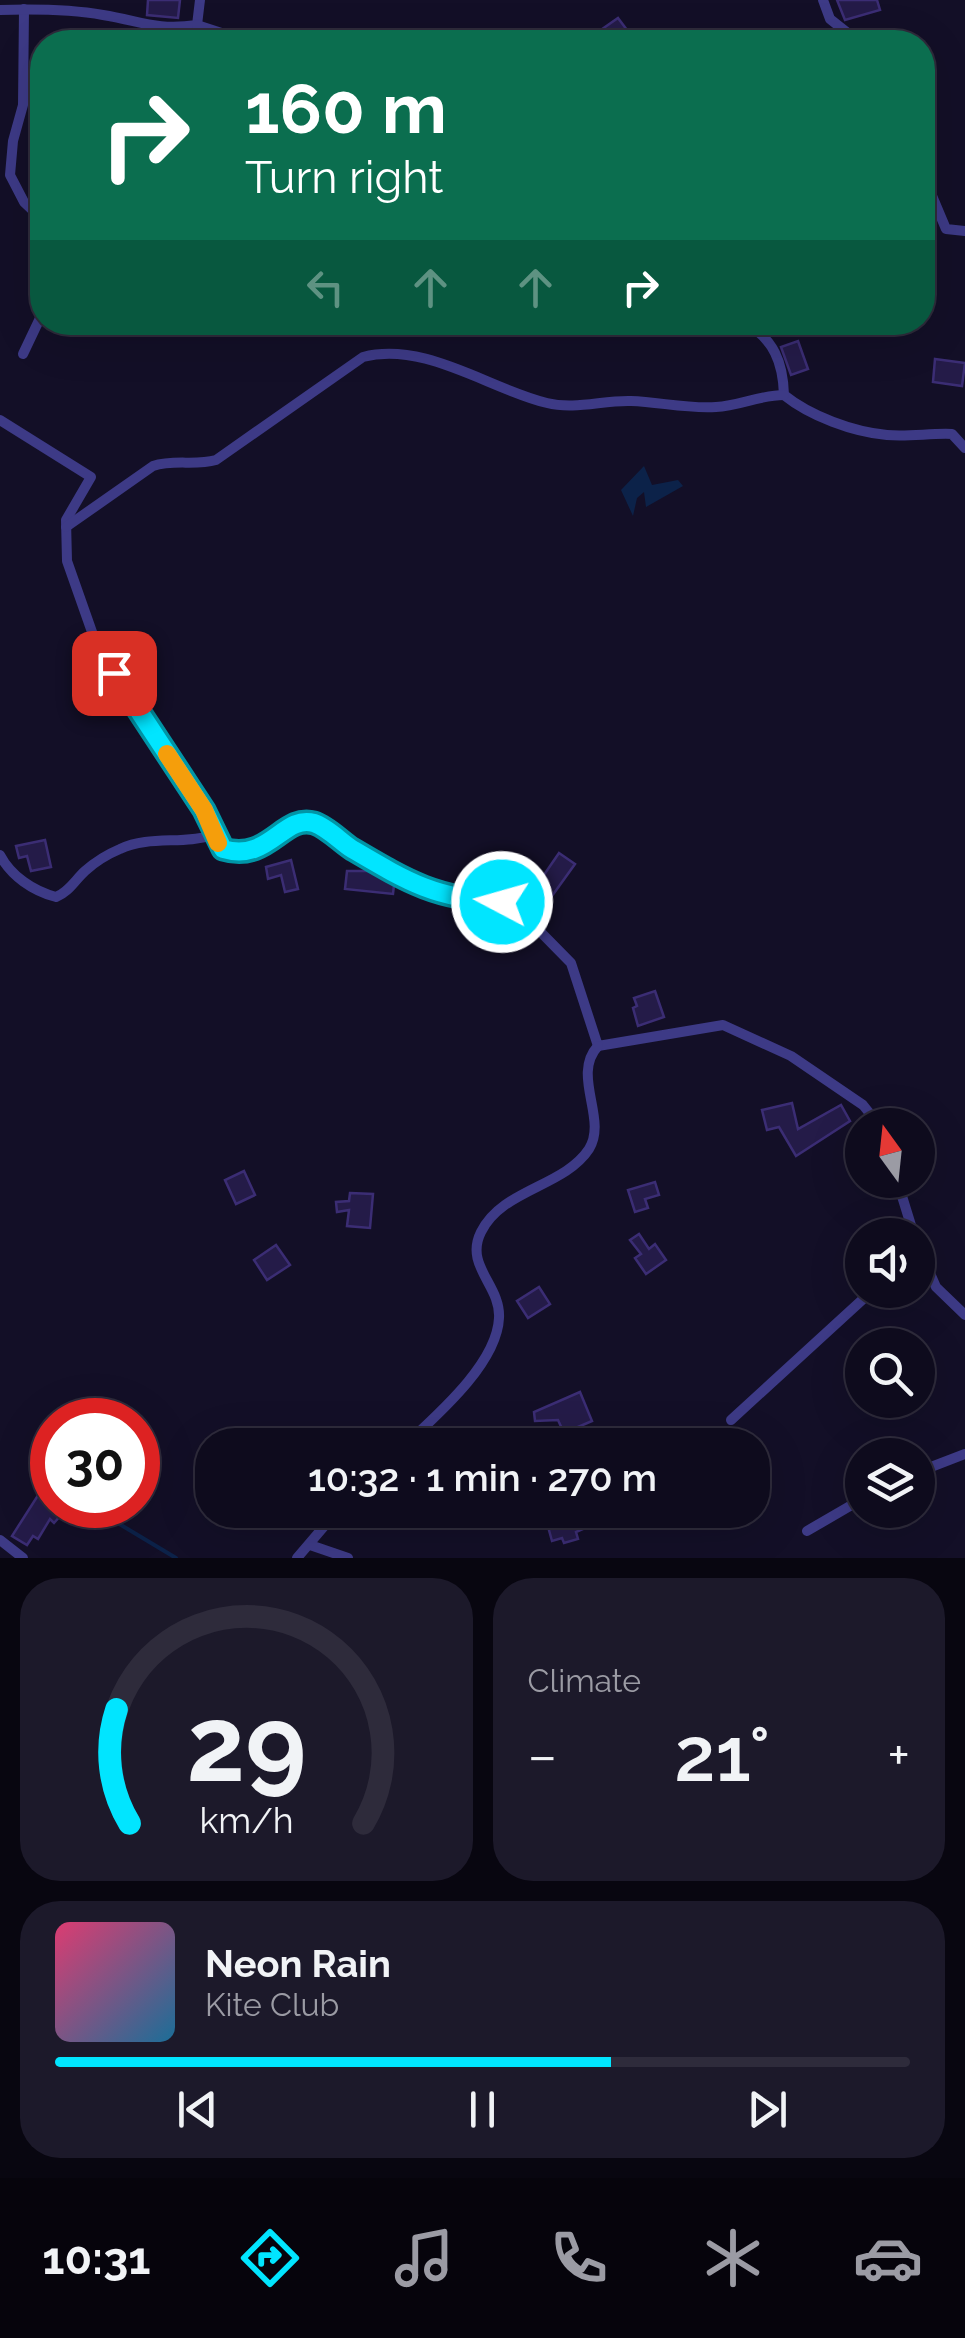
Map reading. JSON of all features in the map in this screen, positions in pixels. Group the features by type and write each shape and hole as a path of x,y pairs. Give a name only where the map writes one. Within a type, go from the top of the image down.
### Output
{"street":[{"path":"197,25 200,0"},
{"path":"822,0 830,19 844,30"},
{"path":"0,10 56,9 108,15 162,29 197,25 213,30"},
{"path":"24,10 23,104 13,141 10,175 30,208"},
{"path":"935,203 946,229 965,231"},
{"path":"23,354 32,335"},
{"path":"763,335 777,352 784,396"},
{"path":"66,527 153,466 216,460 364,357 382,352 426,360 550,404 574,406 632,400 718,407 784,396 799,408 847,425 887,435 952,434 965,448"},
{"path":"0,420 91,477 66,520 67,562 98,649 204,810 223,849 249,852 266,846 297,824 314,823 428,891 462,900 513,904 571,962 598,1046"},
{"path":"0,855 8,869 26,883 56,897 64,894 86,869 122,848 143,840 187,842 214,836"},
{"path":"423,1428 460,1394 492,1342 500,1318 494,1294 476,1260 475,1246 482,1228 494,1211 575,1163 590,1148 594,1128 588,1079 590,1058 598,1046 723,1024 791,1056 865,1108"},
{"path":"935,1285 965,1315"},
{"path":"732,1420 853,1308"},
{"path":"935,1465 965,1454"},
{"path":"807,1530 845,1509"},
{"path":"297,1558 324,1528"},
{"path":"0,1540 22,1558"},
{"path":"310,1546 348,1558"}],"water":[{"path":"644,466 652,485 678,480 683,486 646,507 644,492 637,498 633,516 621,490"}],"building":[{"path":"148,0 180,0 178,18 147,15"},
{"path":"837,0 877,0 880,10 845,20"},
{"path":"618,18 627,30 601,30"},
{"path":"798,341 808,369 791,375 781,347"},
{"path":"935,359 965,363 962,386 933,382"},
{"path":"45,840 51,867 31,871 27,856 19,858 16,846"},
{"path":"559,853 575,864 552,896 537,885"},
{"path":"291,860 298,889 285,892 281,875 268,879 266,867"},
{"path":"347,871 371,871 394,885 393,894 345,889"},
{"path":"655,991 664,1017 638,1026 634,998"},
{"path":"792,1103 798,1129 841,1105 845,1124 796,1156 779,1127 767,1130 762,1110"},
{"path":"244,1171 255,1195 236,1204 225,1180"},
{"path":"655,1182 659,1195 645,1199 648,1208 635,1212 628,1190"},
{"path":"350,1193 373,1194 370,1228 347,1226 349,1210 337,1212 336,1202 349,1201"},
{"path":"639,1234 649,1249 655,1244 666,1260 646,1274 635,1258 641,1254 630,1240"},
{"path":"276,1245 290,1265 267,1280 254,1260"},
{"path":"539,1287 550,1304 528,1318 517,1301"},
{"path":"580,1392 592,1421 576,1428 562,1428 558,1420 535,1421 534,1412"},
{"path":"30,1508 30,1528 45,1528 38,1539 33,1536 27,1545 12,1536"},
{"path":"548,1528 585,1528 576,1532 578,1539 552,1541"}],"waterway":[{"path":"126,1528 176,1558"}],"slow traffic":[{"path":"167,754 204,810 218,843"}],"route":[{"path":"114,673 204,810 223,849 249,852 266,846 297,824 314,823 428,891 462,900 502,902"}]}
